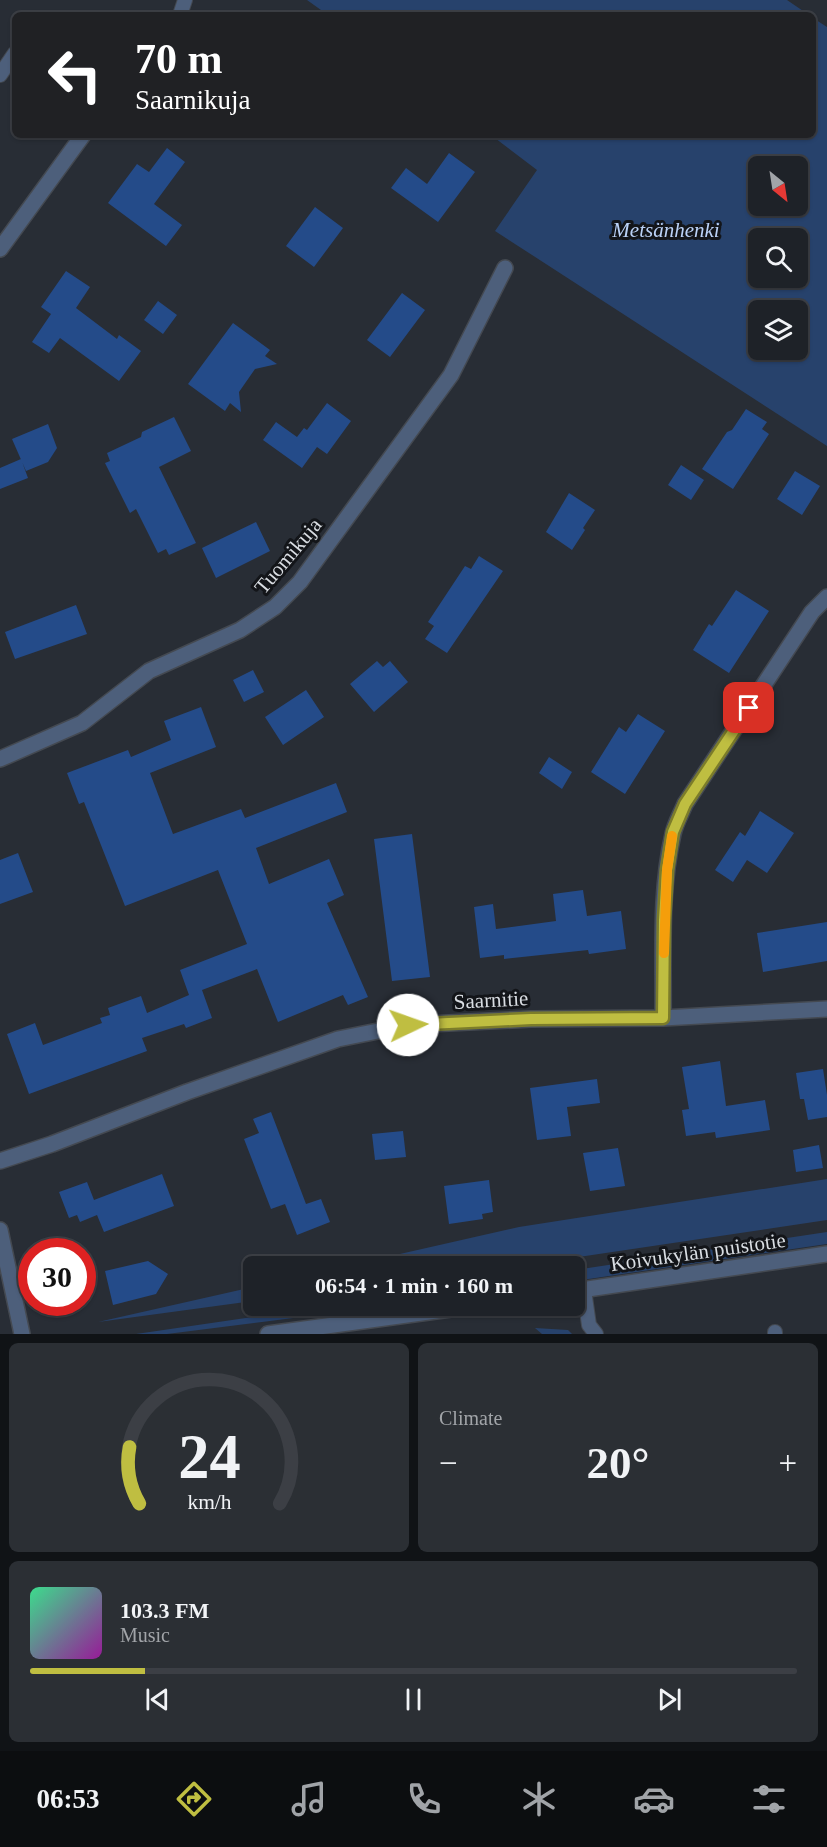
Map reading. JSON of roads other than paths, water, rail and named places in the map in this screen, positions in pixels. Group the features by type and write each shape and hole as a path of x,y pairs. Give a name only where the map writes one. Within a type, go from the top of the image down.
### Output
{"street":[{"path":"0,249 81,138"},
{"name":"Tuomikuja","path":"0,759 82,723 149,671 240,630 275,608 300,582 451,375 505,268"},
{"path":"663,1018 664,920 667,870 673,832 685,804 812,612 827,597"},
{"name":"Saarnitie","path":"0,1161 338,1040 408,1025 531,1019 663,1018 827,1009"},
{"path":"0,1230 22,1334"},
{"name":"Koivukylän puistotie","path":"585,1290 827,1254"},
{"path":"268,1334 344,1329 418,1316"}],"lane":[{"path":"0,75 12,57"},
{"path":"585,1311 589,1325 596,1334"}],"park label":[{"name":"Metsänhenki","path":"666,230"}]}
